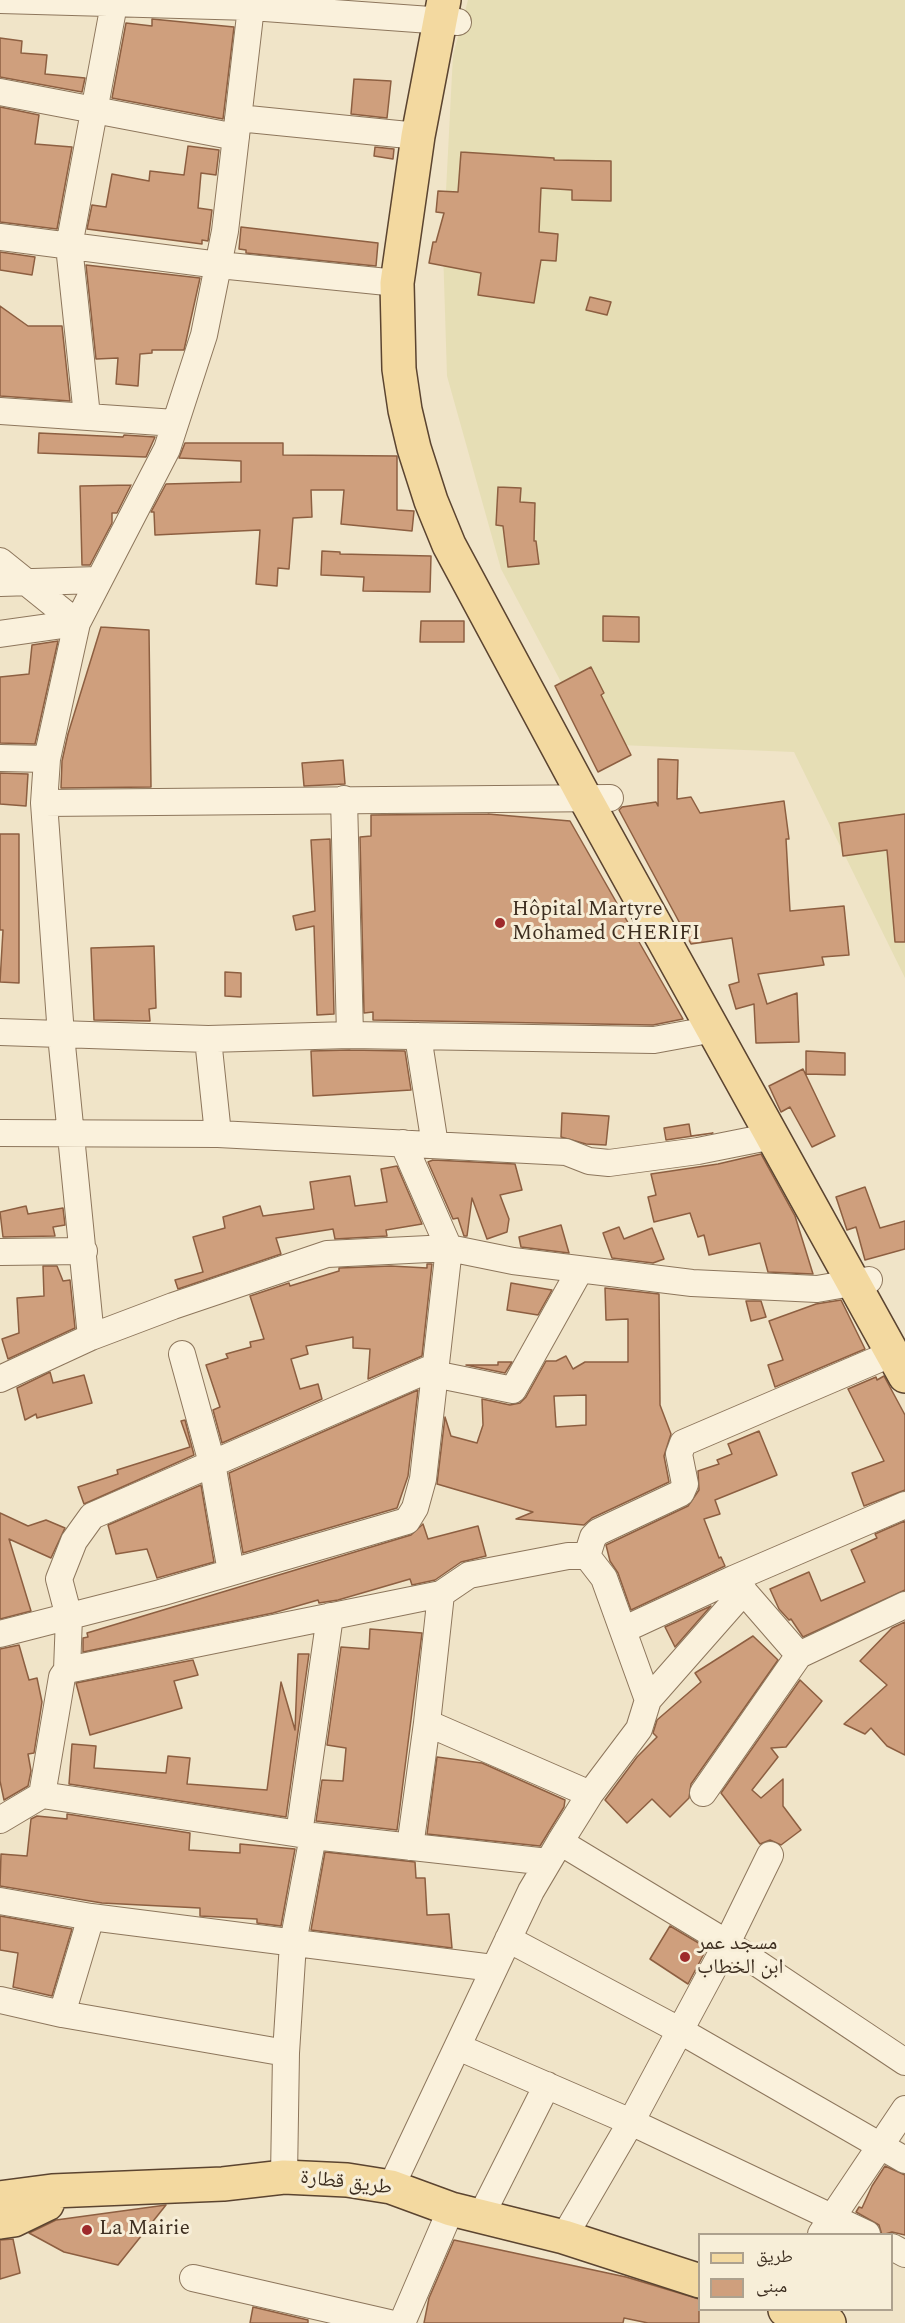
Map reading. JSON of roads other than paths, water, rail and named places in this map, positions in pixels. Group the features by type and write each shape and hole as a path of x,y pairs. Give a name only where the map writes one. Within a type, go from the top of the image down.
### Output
{"main road":[{"path":"451,11 418,136 397,283 399,369 425,447 449,545 597,798 862,1282 901,1358"},
{"path":"425,447 419,286 438,142 451,11"},
{"path":"597,798 714,1029 773,1136 862,1282"},
{"name":"طريق قطارة","path":"0,2198 52,2191 223,2184 284,2177 347,2180 391,2187 466,2213 564,2236 698,2281"},
{"path":"0,2222 14,2220 47,2204 52,2191"}],"street":[{"path":"0,0 114,4 142,2 326,5 451,11"},
{"path":"87,416 69,246 114,4"},
{"path":"91,1337 61,1035 44,803 47,759 77,623 167,449 204,335 225,231 237,128 244,4"},
{"path":"0,92 94,110 237,128 418,136"},
{"path":"0,237 219,265 397,283"},
{"path":"0,411 175,423"},
{"path":"0,561 28,581 77,623"},
{"path":"0,583 98,580"},
{"path":"0,634 77,623"},
{"path":"0,758 47,759"},
{"path":"44,803 597,798"},
{"path":"344,799 350,1035"},
{"path":"0,1032 208,1039 350,1035 654,1040 714,1029"},
{"path":"418,1036 435,1145"},
{"path":"208,1039 218,1134"},
{"path":"0,1133 218,1134 402,1143 566,1152 589,1161 609,1163 698,1151 773,1136"},
{"path":"0,1634 69,1617 407,1521 415,1508 423,1479 449,1248 402,1143"},
{"path":"0,1379 91,1337 173,1306 327,1254 449,1248 513,1262 704,1284 817,1289 862,1282"},
{"path":"0,1252 84,1251"},
{"path":"42,1795 62,1677 67,1670 69,1617 59,1579 74,1541 92,1516 434,1370 513,1390 580,1270"},
{"path":"182,1354 212,1463 231,1572"},
{"path":"588,1556 593,1537 598,1532 681,1493 686,1484 679,1454 683,1443 901,1358"},
{"path":"623,1630 738,1585 905,1505"},
{"path":"67,1670 441,1594 469,1575 567,1556 588,1556"},
{"path":"588,1556 604,1578 648,1700"},
{"path":"738,1585 799,1654"},
{"path":"391,2187 531,1891 590,1794 639,1729 648,1700 738,1585"},
{"path":"410,1847 428,1723 441,1594"},
{"path":"703,1793 799,1654 905,1605"},
{"path":"284,2177 286,2053 292,1943 330,1616"},
{"path":"428,1723 590,1794"},
{"path":"0,1820 42,1795 306,1835 410,1847 554,1852 727,1943 905,2062"},
{"path":"564,2236 631,2122 727,1943 770,1855"},
{"path":"0,1901 91,1917 493,1968"},
{"path":"62,2014 91,1917"},
{"path":"508,1939 679,2030 905,2160"},
{"path":"0,2000 62,2014 286,2053"},
{"path":"458,2047 631,2122 827,2226 858,2233"},
{"path":"402,2323 466,2213 547,2085"},
{"path":"827,2226 905,2109"},
{"path":"193,2278 389,2323"}],"place":[{"name":"Hôpital Martyre Mohamed CHERIFI","path":"500,923"},
{"name":"مسجد عمر ابن الخطاب","path":"685,1957"},
{"name":"La Mairie","path":"87,2230"}]}
